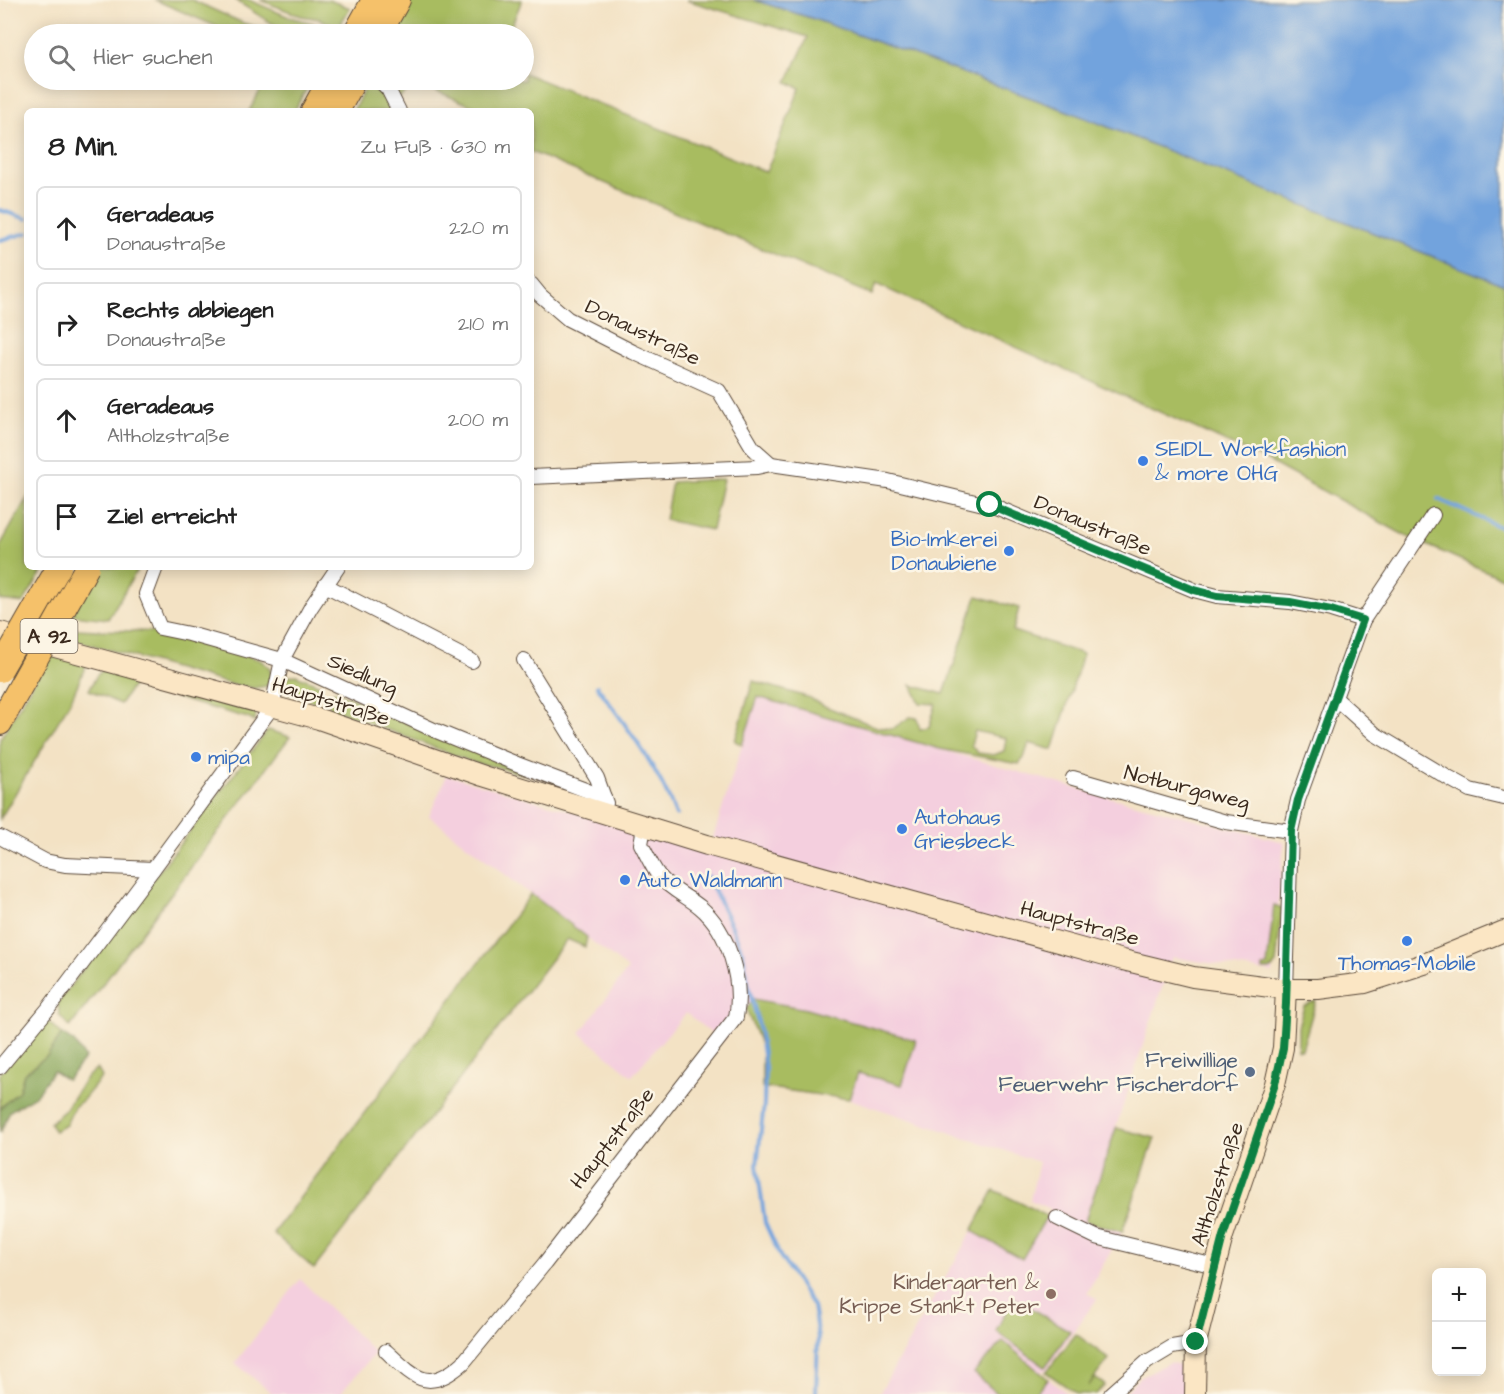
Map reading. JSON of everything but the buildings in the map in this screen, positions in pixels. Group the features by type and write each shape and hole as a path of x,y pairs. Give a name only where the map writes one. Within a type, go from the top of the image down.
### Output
{"highway":[{"path":"361,24 374,0"},
{"path":"385,24 398,0"},
{"path":"329,100 342,90"},
{"name":"A 92","path":"0,670 57,570"},
{"name":"A 92","path":"5,714 85,570"}],"main road":[{"name":"Hauptstraße","path":"0,632 319,719 483,776 606,807 644,827 1148,967 1198,978 1286,989 1318,989 1369,983 1424,964 1504,931"},
{"name":"Altholzstraße","path":"1195,1394 1196,1342 1223,1236 1275,1084 1283,1048 1286,989"}],"street":[{"path":"388,90 398,108"},
{"name":"Donaustraße","path":"536,294 568,319 633,352 719,391 753,448 771,464"},
{"path":"730,469 738,461 744,449 746,436"},
{"name":"Donaustraße","path":"534,477 730,469 771,464 888,482 996,507 1194,590 1217,596 1290,602 1331,610 1363,620"},
{"path":"1286,989 1291,831 1298,800 1363,620 1433,515"},
{"name":"Siedlung","path":"155,570 146,594 160,628 286,654 442,733 527,769 606,807"},
{"path":"0,1067 48,1009 272,707 286,654 336,570"},
{"path":"325,585 472,661"},
{"path":"524,660 597,778 606,807"},
{"path":"1335,698 1375,734 1450,779 1470,790 1504,798"},
{"name":"Notburgaweg","path":"1073,778 1226,822 1291,831"},
{"name":"Hauptstraße","path":"386,1351 412,1375 424,1380 440,1379 450,1375 463,1363 545,1263 736,1017 740,1001 734,966 719,929 702,909 660,877 640,844 644,827"},
{"path":"0,837 45,861 64,865 153,869"},
{"path":"1057,1218 1096,1237 1215,1266"},
{"path":"1111,1394 1147,1362 1172,1347 1196,1342"}],"shaded area":[{"path":"757,697 1093,793 1284,842 1272,973 1172,957 1085,1221 1122,1232 1087,1293 1097,1299 1045,1371 1041,1373 1068,1394 879,1394 972,1231 1022,1259 1051,1209 1030,1200 1039,1162 849,1099 872,1027 806,1009 753,999 722,1042 686,1013 632,1076 580,1033 628,969 429,816 447,775 709,851"},
{"path":"300,1279 375,1353 340,1394 273,1394 235,1363"},
{"path":"1170,1362 1182,1366 1186,1394 1124,1394 1140,1377"}],"green space":[{"path":"155,0 192,0 246,24 211,24"},
{"path":"235,0 249,0 289,17 314,24 273,24"},
{"path":"260,0 329,0 350,8 340,24 330,24 320,19 301,16"},
{"path":"412,0 522,0 512,24 399,24"},
{"path":"686,0 754,0 814,19 1073,113 1504,285 1504,579 1404,535 1266,460 876,284 872,295 534,153 534,108 477,108 434,90 534,90 534,77 766,172 800,88 787,82 808,37"},
{"path":"261,90 306,90 296,108 251,108"},
{"path":"364,90 378,90 386,96 392,108 355,108"},
{"path":"393,90 407,90 399,98"},
{"path":"723,479 712,530 665,520 672,482"},
{"path":"24,503 24,570 43,570 23,603 0,600 0,546"},
{"path":"97,570 137,570 108,619 72,615"},
{"path":"977,596 1019,608 1013,631 1083,654 1053,750 1029,743 1024,758 1019,764 940,749 758,697 742,745 735,741 753,681 810,698 877,727 892,729 910,717 917,718 920,729 929,727 936,704 920,703 911,685 944,694","holes":["975,731 1006,738 1004,751 994,755 978,753 971,745"]},
{"path":"65,628 186,636 260,660 269,667 272,676 267,686 254,688 230,684 61,636"},
{"path":"51,653 87,663 71,700 0,819 0,739"},
{"path":"107,667 250,709 256,713 255,722 134,684 120,704 89,690 97,675"},
{"path":"296,675 320,685 315,702 289,693 285,681 289,676"},
{"path":"334,691 522,772 522,774 475,763 330,708"},
{"path":"268,730 290,737 70,1027 59,1015 58,1002"},
{"path":"531,894 587,937 585,947 567,939 314,1269 273,1233"},
{"path":"1274,905 1282,908 1276,964 1270,970 1263,970 1263,967 1267,966"},
{"path":"753,999 806,1009 916,1040 902,1085 858,1073 849,1099 762,1087 762,1049 746,1009"},
{"path":"1316,1001 1302,1049 1298,1049 1298,1026 1304,1006"},
{"path":"47,1021 62,1034 48,1055 24,1074 19,1091 0,1108 0,1073"},
{"path":"62,1034 74,1042 85,1058 67,1080 53,1071 35,1096 10,1111 0,1133 0,1108 19,1091 24,1074 48,1055"},
{"path":"97,1068 102,1077 83,1100 74,1107 66,1125 54,1131 50,1123 65,1110 84,1080"},
{"path":"1116,1128 1155,1138 1122,1232 1085,1221"},
{"path":"994,1190 1047,1216 1022,1259 972,1231"},
{"path":"1013,1298 1070,1331 1045,1367 996,1331"},
{"path":"1076,1334 1109,1359 1088,1386 1095,1378 1105,1385 1096,1394 1077,1394 1046,1372"},
{"path":"1003,1341 1048,1379 1035,1394 998,1394 974,1373"}],"water":[{"path":"754,0 1504,0 1504,285 1073,113 814,19"}],"waterway":[{"path":"0,210 24,218"},
{"path":"0,240 24,234"},
{"path":"1438,499 1504,529"},
{"path":"597,686 651,764 676,815"},
{"path":"707,876 743,954 758,1022 765,1067 764,1104 757,1165 765,1223 780,1256 813,1306 818,1338 816,1394"}],"place":[{"name":"SEIDL Workfashion & more OHG","path":"1143,461"},
{"name":"Bio-Imkerei Donaubiene","path":"1009,551"},
{"name":"mipa","path":"196,757"},
{"name":"Autohaus Griesbeck","path":"902,829"},
{"name":"Auto Waldmann","path":"625,880"},
{"name":"Thomas-Mobile","path":"1407,941"},
{"name":"Freiwillige Feuerwehr Fischerdorf","path":"1250,1072"},
{"name":"Kindergarten & Krippe Stankt Peter","path":"1051,1294"}],"route":[{"path":"990,505 1194,590 1217,596 1290,602 1331,610 1363,620 1298,800 1291,831 1283,1048 1275,1084 1255,1147 1223,1236 1196,1342"}]}
